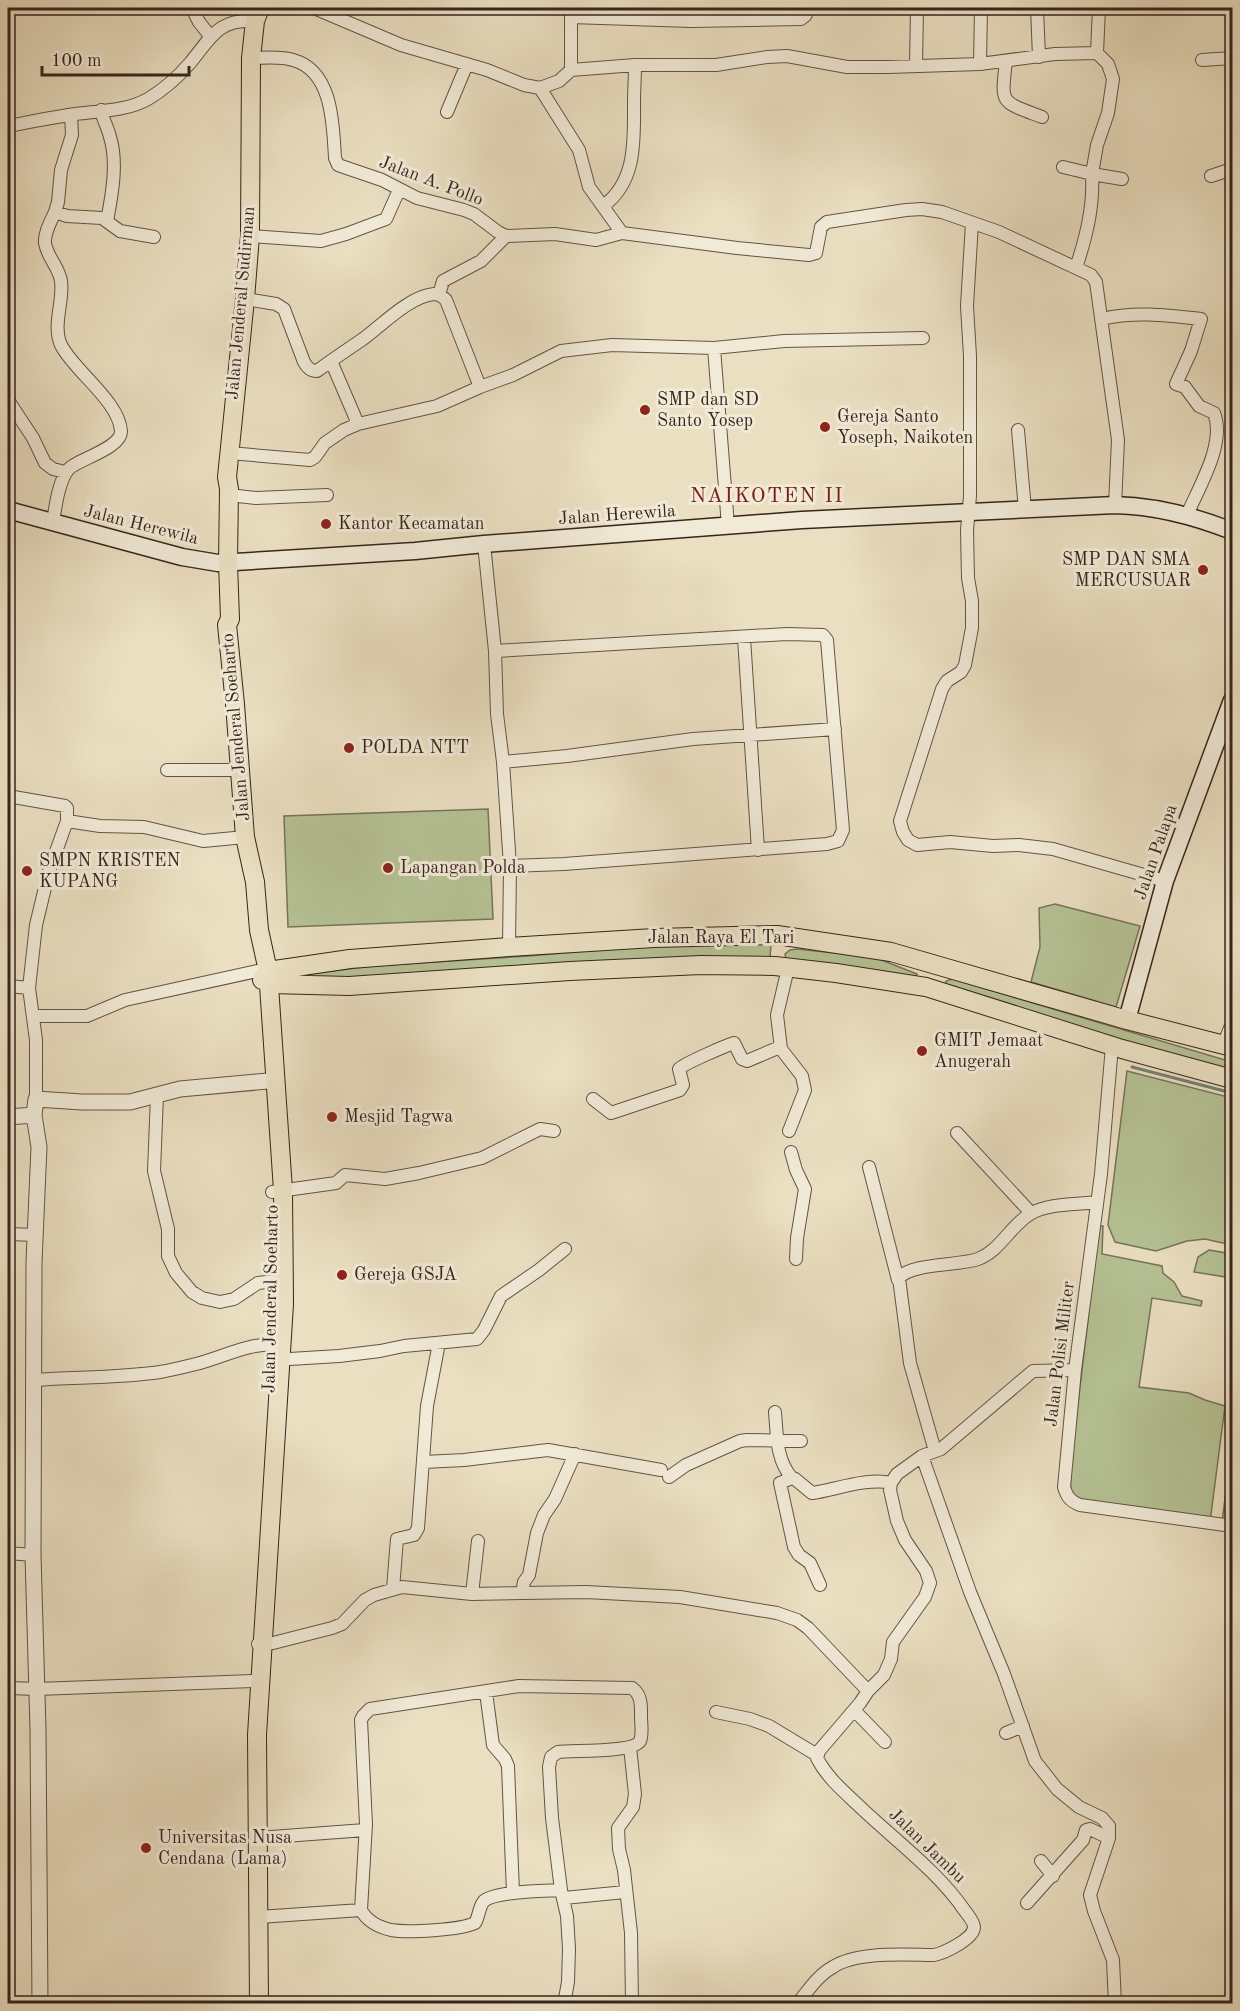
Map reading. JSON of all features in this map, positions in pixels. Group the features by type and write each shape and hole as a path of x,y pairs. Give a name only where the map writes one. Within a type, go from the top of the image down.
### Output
{"main road":[{"name":"Jalan Jenderal Sudirman","path":"223,563 221,489 228,486 229,453 250,236 250,58 258,14"},
{"name":"Jalan Herewila","path":"8,510 182,557 223,563 415,551 728,526 1115,505 1158,508 1185,514 1233,531"},
{"name":"Jalan Jenderal Soeharto","path":"223,563 221,617 227,625 246,846 256,935 265,976 268,1081 278,1191 275,1242 276,1352 259,1644 259,2004"},
{"name":"Jalan Palapa","path":"1127,1020 1165,881 1233,700"},
{"path":"256,935 276,952 287,956 350,959"},
{"path":"777,935 782,967"},
{"name":"Jalan Raya El Tari","path":"265,976 350,959 654,938 777,935 891,952 1127,1020 1229,1046"},
{"path":"926,987 931,963"},
{"name":"Jalan Raya El Tari","path":"265,976 349,986 653,967 701,965 782,967 926,987 1112,1046 1233,1079"},
{"path":"266,1008 293,995 349,986"},
{"name":"Jalan Jenderal Soeharto","path":"266,1008 284,1304 276,1352"},
{"name":"Jalan Jenderal Soeharto","path":"258,1742 253,1733 253,1681 259,1644"}],"street":[{"path":"192,8 210,36"},
{"path":"314,8 401,45 467,64 524,85 540,88 559,81 571,69 635,65 716,65 788,56 847,67 888,67 916,64 980,64 1054,54 1097,53 1108,63 1113,79 1108,114 1097,145 1092,174 1092,201 1088,229 1076,268"},
{"path":"691,21 692,8"},
{"path":"571,69 571,12 691,21 801,19 809,8"},
{"path":"916,8 916,64"},
{"path":"980,64 981,8"},
{"path":"1036,8 1039,57"},
{"path":"1097,53 1099,8"},
{"path":"8,126 134,105 168,85 189,64 210,36 229,23 258,14"},
{"name":"Jalan A. Pollo","path":"250,58 292,59 306,65 316,74 329,101 336,163 341,168 382,180 417,198 474,214 506,236"},
{"path":"1202,60 1233,58"},
{"path":"1006,61 1004,97 1015,107 1042,117"},
{"path":"447,112 467,64"},
{"path":"603,206 612,198 622,183 628,172 633,152 635,65"},
{"path":"540,88 579,150 589,187 622,233"},
{"path":"100,110 111,138 113,155 112,190 107,221"},
{"path":"52,523 65,472 73,465 118,442 121,431 120,423 112,408 65,351 59,337 61,280 45,242 58,202 61,170 72,135 71,115"},
{"path":"1063,167 1122,179"},
{"path":"1211,176 1233,169"},
{"path":"250,236 307,241 321,241 337,237 387,219 399,190"},
{"path":"439,295 442,281 480,261 506,236 555,234 596,240 622,233 809,255 816,253 821,227 827,222 922,209 942,212 999,232 1094,278 1118,440 1115,505"},
{"path":"55,212 67,216 102,218 120,231 154,237"},
{"path":"972,223 967,306 970,356 967,530 972,616 969,649 961,672 947,681 942,689 900,821 903,832 908,840 917,844 950,842 1053,849 1165,881"},
{"path":"245,299 276,304 284,309 304,362 310,370 316,371 411,303 422,297 439,295 446,300 480,387"},
{"path":"1101,319 1122,314 1201,319 1180,386 1195,403 1214,413 1218,432 1216,446 1185,514"},
{"path":"229,453 310,460 336,434 358,424 437,406 513,375 561,351 612,345 714,348 806,340 923,338"},
{"path":"714,348 728,526"},
{"path":"331,361 358,424"},
{"path":"8,400 33,438 45,463 53,469 65,472"},
{"path":"1018,430 1025,510"},
{"path":"228,486 256,498 327,495"},
{"path":"484,544 495,651 497,714 503,762 510,866 509,947"},
{"path":"495,651 649,641 820,634 826,638 842,802 841,837 827,844 510,866"},
{"path":"744,638 758,850"},
{"path":"503,762 693,739 835,729"},
{"path":"167,770 240,770"},
{"path":"8,796 68,808 67,821 46,882 36,925 29,988 34,1016 37,1060 35,1107 39,1147 33,1555 37,1689 40,2004"},
{"path":"67,821 100,826 144,827 203,841 246,846"},
{"path":"782,967 777,1015 780,1047 802,1076 805,1090 789,1131"},
{"path":"34,1016 87,1016 125,1000 265,976"},
{"path":"8,986 29,988"},
{"path":"1229,1046 1233,1027"},
{"path":"593,1099 611,1113 680,1090 683,1085 679,1069 683,1064 710,1055 723,1046 734,1043 742,1059 747,1061 780,1047"},
{"name":"Jalan Polisi Militer","path":"1112,1046 1101,1174 1075,1370 1064,1487 1067,1497 1080,1505 1233,1526"},
{"path":"8,1117 35,1107 82,1102 138,1100 198,1086 268,1081"},
{"path":"157,1095 154,1172 168,1229 168,1256 176,1273 192,1292 202,1298 220,1302 234,1299 258,1283 275,1281"},
{"path":"278,1191 336,1183 345,1175 385,1179 419,1173 482,1158 540,1129 554,1131"},
{"path":"957,1133 1031,1213"},
{"path":"791,1152 805,1189 796,1259"},
{"path":"869,1167 898,1280 910,1364 928,1454 970,1592 1004,1674 1035,1761 1057,1789 1079,1807 1106,1821 1110,1831 1090,1895 1113,1960 1114,2004"},
{"path":"898,1280 901,1275 910,1270 978,1258 996,1248 1031,1213 1047,1208 1097,1202"},
{"path":"8,1234 36,1235"},
{"path":"35,1380 159,1372 196,1364 242,1349 339,1356 477,1339 501,1296 565,1249"},
{"path":"393,1588 396,1539 414,1535 418,1528 427,1406 439,1343"},
{"path":"716,1712 750,1719 769,1726 817,1755 868,1691 885,1675 891,1659 893,1642 903,1624 925,1597 930,1583 926,1571 905,1540 897,1521 890,1490 891,1483 897,1474 928,1454 941,1449 1033,1371 1075,1370"},
{"path":"775,1412 774,1442 782,1464 792,1478 812,1493 839,1487 880,1482 891,1483"},
{"path":"424,1462 464,1460 548,1450 665,1474 740,1441 801,1441"},
{"path":"522,1593 524,1582 529,1575 537,1533 575,1454"},
{"path":"792,1478 780,1483 779,1486 794,1547 799,1555 810,1563 820,1585"},
{"path":"472,1594 478,1541"},
{"path":"8,1553 33,1555"},
{"path":"259,1644 342,1624 365,1600 393,1588 425,1588 472,1594 651,1594 777,1613 801,1622 868,1691"},
{"path":"8,1688 37,1689 253,1681"},
{"path":"564,2004 568,1982 569,1949 563,1894 552,1818 549,1761 554,1753 558,1752 630,1747 637,1744 641,1736 640,1698 636,1691 626,1686 590,1689 529,1686 370,1709 366,1712 361,1720 365,1830 361,1910 370,1922 390,1930 465,1927 475,1923 483,1901 513,1893 563,1894 625,1892"},
{"path":"486,1692 493,1744 508,1766 513,1893"},
{"path":"854,1710 885,1742"},
{"path":"1006,1733 1023,1726"},
{"path":"630,1747 635,1794 633,1807 618,1828 632,1933 632,2004"},
{"name":"Jalan Jambu","path":"797,2004 823,1974 840,1963 869,1957 944,1953 970,1935 975,1926 937,1877 832,1780 819,1762 817,1755"},
{"path":"1028,1903 1053,1876 1090,1829 1109,1838"},
{"path":"258,1838 365,1830"},
{"path":"1041,1861 1053,1876"},
{"path":"259,1917 361,1910"}],"green space":[{"name":"Lapangan Polda","path":"488,809 493,919 288,927 284,816"},
{"path":"1055,904 1140,926 1116,1007 1031,982 1040,947 1039,908"},
{"path":"764,942 771,945 770,957 389,982 294,976 372,966 654,945"},
{"path":"797,949 874,957 917,974 914,984 786,959 785,954"},
{"path":"952,979 1232,1062 1232,1078 945,984 946,981"},
{"path":"1127,1071 1232,1098 1232,1245 1205,1239 1187,1241 1156,1251 1115,1242 1108,1225"},
{"path":"1099,1226 1103,1226 1102,1254 1162,1266 1163,1273 1174,1282 1182,1296 1202,1301 1201,1306 1152,1298 1139,1387 1189,1393 1225,1406 1210,1522 1085,1507 1071,1496 1070,1472"},
{"path":"1209,1250 1232,1254 1232,1278 1194,1272 1198,1257"},
{"path":"1230,1459 1232,1459 1232,1523 1222,1522"}],"waterway":[{"path":"1132,1067 1232,1093"}],"place":[{"name":"SMP dan SD Santo Yosep","path":"645,410"},
{"name":"Gereja Santo Yoseph, Naikoten","path":"825,427"},
{"name":"Kantor Kecamatan","path":"326,524"},
{"name":"SMP DAN SMA MERCUSUAR","path":"1203,570"},
{"name":"POLDA NTT","path":"349,748"},
{"name":"Lapangan Polda","path":"388,868"},
{"name":"SMPN KRISTEN KUPANG","path":"27,871"},
{"name":"GMIT Jemaat Anugerah","path":"922,1051"},
{"name":"Mesjid Tagwa","path":"332,1117"},
{"name":"Gereja GSJA","path":"342,1275"},
{"name":"Universitas Nusa Cendana (Lama)","path":"146,1848"}],"district":[{"name":"NAIKOTEN II","path":"767,496"}]}
